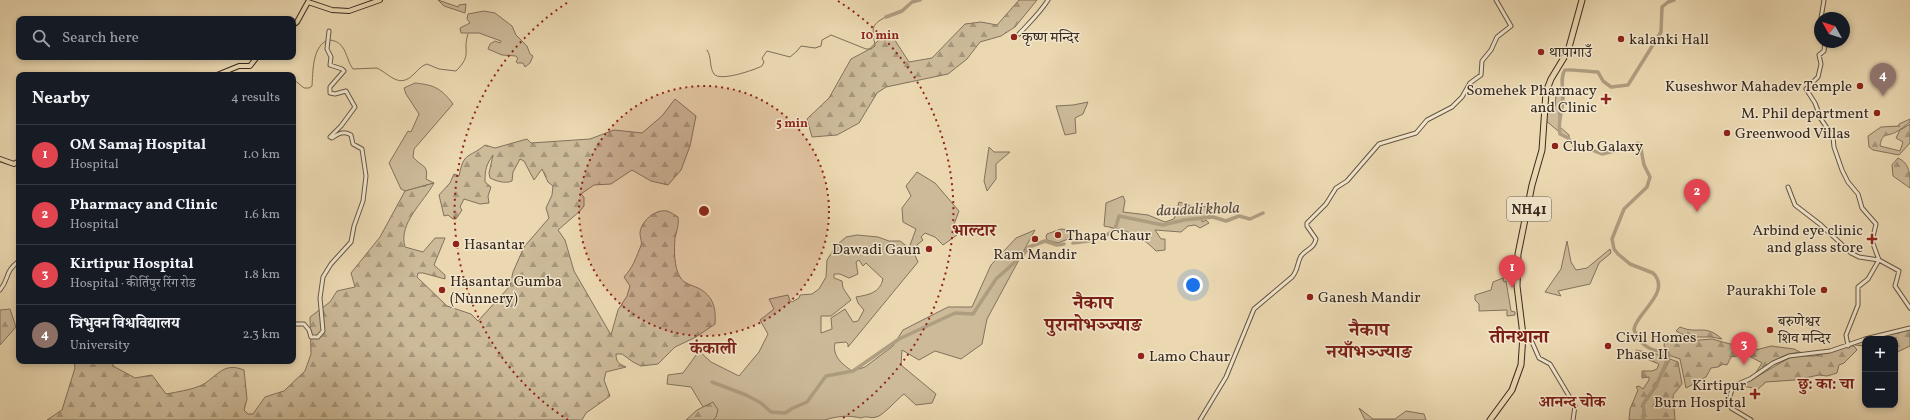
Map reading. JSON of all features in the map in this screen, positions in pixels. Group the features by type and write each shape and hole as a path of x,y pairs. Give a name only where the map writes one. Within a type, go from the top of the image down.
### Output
{"highway":[{"name":"NH41","path":"1564,59 1579,0"},
{"name":"NH41","path":"1490,420 1510,394 1522,362 1523,335 1516,268 1520,244 1543,145 1546,92 1551,79 1568,51 1582,0"}],"main road":[{"path":"296,21 306,5 310,2 325,8 349,11 380,0"},
{"path":"225,72 240,66 250,66 255,60"},
{"path":"0,159 14,164 16,163"}],"street":[{"path":"1019,34 1040,13 1048,0"},
{"path":"1200,420 1226,377 1254,309 1297,272 1301,257 1315,244 1316,239 1307,226 1307,223 1326,204 1333,192 1347,181 1379,144 1416,133 1427,120 1452,107 1462,97 1470,83 1481,75 1482,61 1491,50 1497,37 1511,26 1496,0"},
{"path":"1822,12 1824,0"},
{"path":"296,324 304,324 311,337 318,337 323,331 320,298 322,277 330,264 351,242 366,187 362,148 354,144 352,137 347,133 342,133 332,138 330,137 341,126 355,107 346,91 333,94 330,91 330,86 344,71 330,65 331,57 327,49 329,31"},
{"path":"1824,48 1824,51 1819,55 1821,64 1818,77 1806,89 1815,103 1821,119 1832,137 1842,170 1848,182 1858,194 1862,208 1876,224 1872,242 1879,260"},
{"path":"1788,186 1795,205 1821,225 1851,253 1859,257 1879,260 1898,271 1895,282 1896,289 1905,298 1910,308"},
{"path":"1848,346 1846,334 1858,305 1858,287 1868,279 1879,260"},
{"path":"0,290 8,270 16,263"},
{"path":"1877,336 1910,328"},
{"path":"1523,335 1532,342 1539,358 1550,364 1560,380 1575,406 1573,420"},
{"path":"1751,420 1730,408 1732,390 1736,384 1750,379 1773,363 1789,356 1830,350 1848,346 1862,340"}],"green space":[{"path":"438,0 458,7 459,5 466,4 465,13 444,6"},
{"path":"1019,0 1037,0 1015,27 1001,36 980,42 967,59 948,74 886,87 877,93 859,123 837,135 812,137 807,119 829,98 851,59 868,50 889,31 909,62 932,58 965,24 981,22 997,25"},
{"path":"484,11 495,13 512,26 516,35 527,46 530,54 533,56 530,63 525,67 523,63 517,63 516,61 518,59 516,56 502,55 488,49 490,44 495,41 500,43 501,41 479,33 461,33 460,28 470,23 467,19 468,14"},
{"path":"415,83 437,88 445,94 453,104 414,149 413,157 424,166 427,174 426,179 434,183 405,191 401,189 389,163 408,131 411,132 419,114 406,94 404,88"},
{"path":"1563,93 1559,113 1560,127 1569,135 1569,140 1545,120 1546,114 1555,106 1556,95"},
{"path":"675,99 696,116 690,146 681,170 668,185 651,181 632,170 611,184 594,185 581,194 584,197 584,206 580,211 558,230 565,240 574,271 611,335 618,310 627,296 630,286 624,277 632,267 641,246 640,233 643,224 649,217 658,212 667,211 674,214 678,217 678,228 675,238 675,258 678,273 684,281 703,291 711,299 715,313 715,324 696,337 675,347 658,364 641,366 622,354 616,354 618,362 626,367 606,372 604,380 610,396 586,413 582,420 47,420 62,410 75,368 74,364 113,364 113,366 135,378 152,375 166,394 200,386 225,369 236,368 244,370 247,399 244,410 248,414 253,414 265,397 284,391 305,371 311,354 310,317 330,302 337,291 355,287 351,273 380,237 405,191 434,183 408,221 404,238 405,247 423,252 435,238 445,238 434,265 445,275 445,279 423,273 418,273 417,277 447,306 471,314 478,321 510,286 513,272 524,247 549,218 546,208 552,195 553,186 548,182 542,169 534,180 524,161 520,159 513,172 512,181 504,182 490,178 489,173 493,155 487,165 485,174 485,182 491,187 488,196 489,203 480,204 464,199 460,207 462,210 456,219 453,219 448,215 444,216 439,195 450,183 454,174 459,176 465,159 485,145 495,148 527,139 531,143 590,139 614,130 642,133 662,116"},
{"path":"1088,102 1083,114 1075,118 1076,133 1065,135 1056,106"},
{"path":"1910,119 1910,122 1898,131 1885,136 1881,142 1880,146 1900,151 1903,142 1896,138 1900,130 1910,124 1910,143 1899,155 1873,150 1869,147 1868,136 1881,127 1899,126 1899,124"},
{"path":"989,147 994,152 1010,152 996,164 996,179 987,191 984,181"},
{"path":"1898,158 1907,166 1910,178 1910,188 1893,176 1892,165"},
{"path":"917,172 935,183 959,211 953,227 957,235 943,245 935,237 925,233 921,237 923,240 917,245 914,253 918,262 848,347 846,342 835,343 834,348 836,356 852,371 865,367 893,346 903,330 948,307 972,307 991,265 1016,238 1035,230 987,319 982,344 961,359 935,351 919,360 902,350 901,365 936,394 932,403 916,405 904,394 882,414 874,417 861,418 843,416 825,420 713,420 716,417 713,403 703,407 691,387 667,384 668,375 683,373 699,351 711,362 739,376 759,352 768,334 760,320 774,309 769,299 788,295 790,301 792,302 799,298 800,295 812,294 819,289 826,277 827,260 836,246 846,237 857,235 878,237 889,241 900,241 909,248 916,229 903,222 902,208 911,196 906,186","holes":["859,260 863,266 866,263 883,279 876,290 869,294 856,297 858,303 864,310 858,321 853,322 845,309 831,318 832,329 821,333 821,316 831,316 851,300 843,288 842,281 834,278 834,274 840,274 849,278 858,274 856,262"]},
{"path":"1123,196 1125,201 1123,212 1148,215 1165,222 1174,219 1179,202 1198,208 1208,206 1210,216 1202,218 1202,222 1206,220 1209,223 1200,228 1195,225 1188,226 1181,232 1155,230 1161,239 1165,239 1165,250 1156,251 1138,236 1120,229 1104,226 1106,203"},
{"name":"Thapa Chaur","path":"1061,229 1069,230 1068,239 1058,243 1047,240 1047,234"},
{"path":"1567,241 1571,262 1576,270 1587,268 1610,249 1611,253 1599,263 1590,284 1558,291 1561,296 1545,292 1561,269"},
{"path":"1503,278 1504,282 1506,281 1511,311 1515,312 1515,315 1507,316 1507,310 1479,311 1479,304 1475,300 1475,295 1491,290 1493,282"},
{"path":"10,309 16,327 0,345 0,310"},
{"path":"1680,327 1692,330 1706,330 1716,334 1722,339 1711,337 1688,337 1676,331"},
{"path":"1910,327 1910,346 1898,352 1898,336 1878,336 1899,331 1898,334 1900,330"},
{"path":"1676,336 1687,341 1712,339 1730,344 1746,345 1741,355 1731,357 1727,365 1723,364 1718,367 1711,368 1706,377 1686,388 1680,359 1671,356 1664,346 1665,340"},
{"path":"1862,340 1862,346 1855,345 1854,343"},
{"path":"1852,343 1857,350 1844,363 1839,365 1837,373 1827,376 1819,375 1795,380 1766,382 1758,389 1738,385 1746,383 1789,358 1796,356 1815,356"},
{"path":"1771,346 1794,349 1802,353 1783,356 1755,374 1762,363 1751,357 1748,352"},
{"path":"1636,350 1665,356 1667,360 1655,387 1641,407 1644,405 1657,385 1670,359 1678,362 1682,384 1673,395 1675,420 1629,420 1630,409 1638,390 1636,387 1639,386 1643,389 1649,380 1649,377 1642,378 1642,371 1652,371 1657,369 1659,364 1649,360 1650,357 1637,354"},
{"path":"713,402 718,410 716,417 713,420 686,420 697,410"},
{"path":"1359,408 1373,419 1395,419 1406,411 1424,414 1426,420 1365,420"}],"waterway":[{"path":"886,17 902,11 912,2 920,0"},
{"path":"1643,420 1643,404 1656,386 1669,356 1665,351 1655,350 1645,346 1638,338 1634,329 1636,322 1656,295 1658,280 1653,273 1630,264 1618,254 1614,249 1612,239 1624,209 1647,187 1650,177 1644,165 1640,144 1638,143 1623,149 1602,154 1582,146 1574,146 1568,138 1560,134 1559,124 1563,100 1562,79 1565,70 1598,72 1603,81 1611,87 1628,85 1661,32 1662,7 1668,2 1674,0"},
{"path":"707,50 714,74 723,77 730,76 762,66 764,62 762,58 767,51 790,57 801,46 815,48 821,46 822,40 831,35 866,49 871,49 875,46 873,28 877,23 886,17"},
{"path":"330,40 336,41 343,47 353,69 377,68 399,81 409,78 427,64 439,69 456,71 466,57 466,40 468,34"},
{"path":"296,81 304,88 309,88 312,86 314,61 318,49 321,44 326,41"},
{"name":"daudali khola","path":"1073,243 1089,241 1107,235 1115,228 1119,216 1163,225 1184,220 1213,217 1226,221 1239,216 1250,219 1263,213"},
{"name":"daudali khola","path":"712,382 746,395 761,403 771,412 785,413 807,402 826,376 853,371 899,339 955,313 973,314 996,279 1023,255 1029,247 1045,241 1057,245 1064,244"}],"place":[{"name":"कृष्ण मन्दिर","path":"1014,37"},
{"name":"kalanki Hall","path":"1621,39"},
{"name":"थापागाउँ","path":"1541,52"},
{"name":"Kuseshwor Mahadev Temple","path":"1860,86"},
{"name":"त्रिभुवन विश्वविद्यालय","path":"1883,96"},
{"name":"Somehek Pharmacy and Clinic","path":"1606,99"},
{"name":"M. Phil department","path":"1877,113"},
{"name":"Greenwood Villas","path":"1727,133"},
{"name":"Club Galaxy","path":"1555,146"},
{"name":"Pharmacy and Clinic","path":"1697,212"},
{"name":"Thapa Chaur","path":"1058,235"},
{"name":"Ram Mandir","path":"1035,239"},
{"name":"Arbind eye clinic and glass store","path":"1872,239"},
{"name":"Hasantar","path":"456,244"},
{"name":"Dawadi Gaun","path":"929,249"},
{"name":"OM Samaj Hospital","path":"1512,288"},
{"name":"Hasantar Gumba (Nunnery)","path":"442,290"},
{"name":"Paurakhi Tole","path":"1824,290"},
{"name":"Ganesh Mandir","path":"1310,297"},
{"name":"बरुणेश्वर शिव मन्दिर","path":"1770,330"},
{"name":"Civil Homes Phase II","path":"1608,346"},
{"name":"Lamo Chaur","path":"1141,356"},
{"name":"Kirtipur Hospital","path":"1744,365"},
{"name":"Kirtipur Burn Hospital","path":"1755,394"}],"district":[{"name":"भाल्टार","path":"974,230"},
{"name":"नैकाप पुरानोभञ्ज्याङ","path":"1093,313"},
{"name":"तीनथाना","path":"1519,336"},
{"name":"नैकाप नयाँभञ्ज्याङ","path":"1369,340"},
{"name":"कंकाली","path":"713,348"},
{"name":"छु: का: चा","path":"1826,383"},
{"name":"आनन्द चोक","path":"1572,401"}]}
